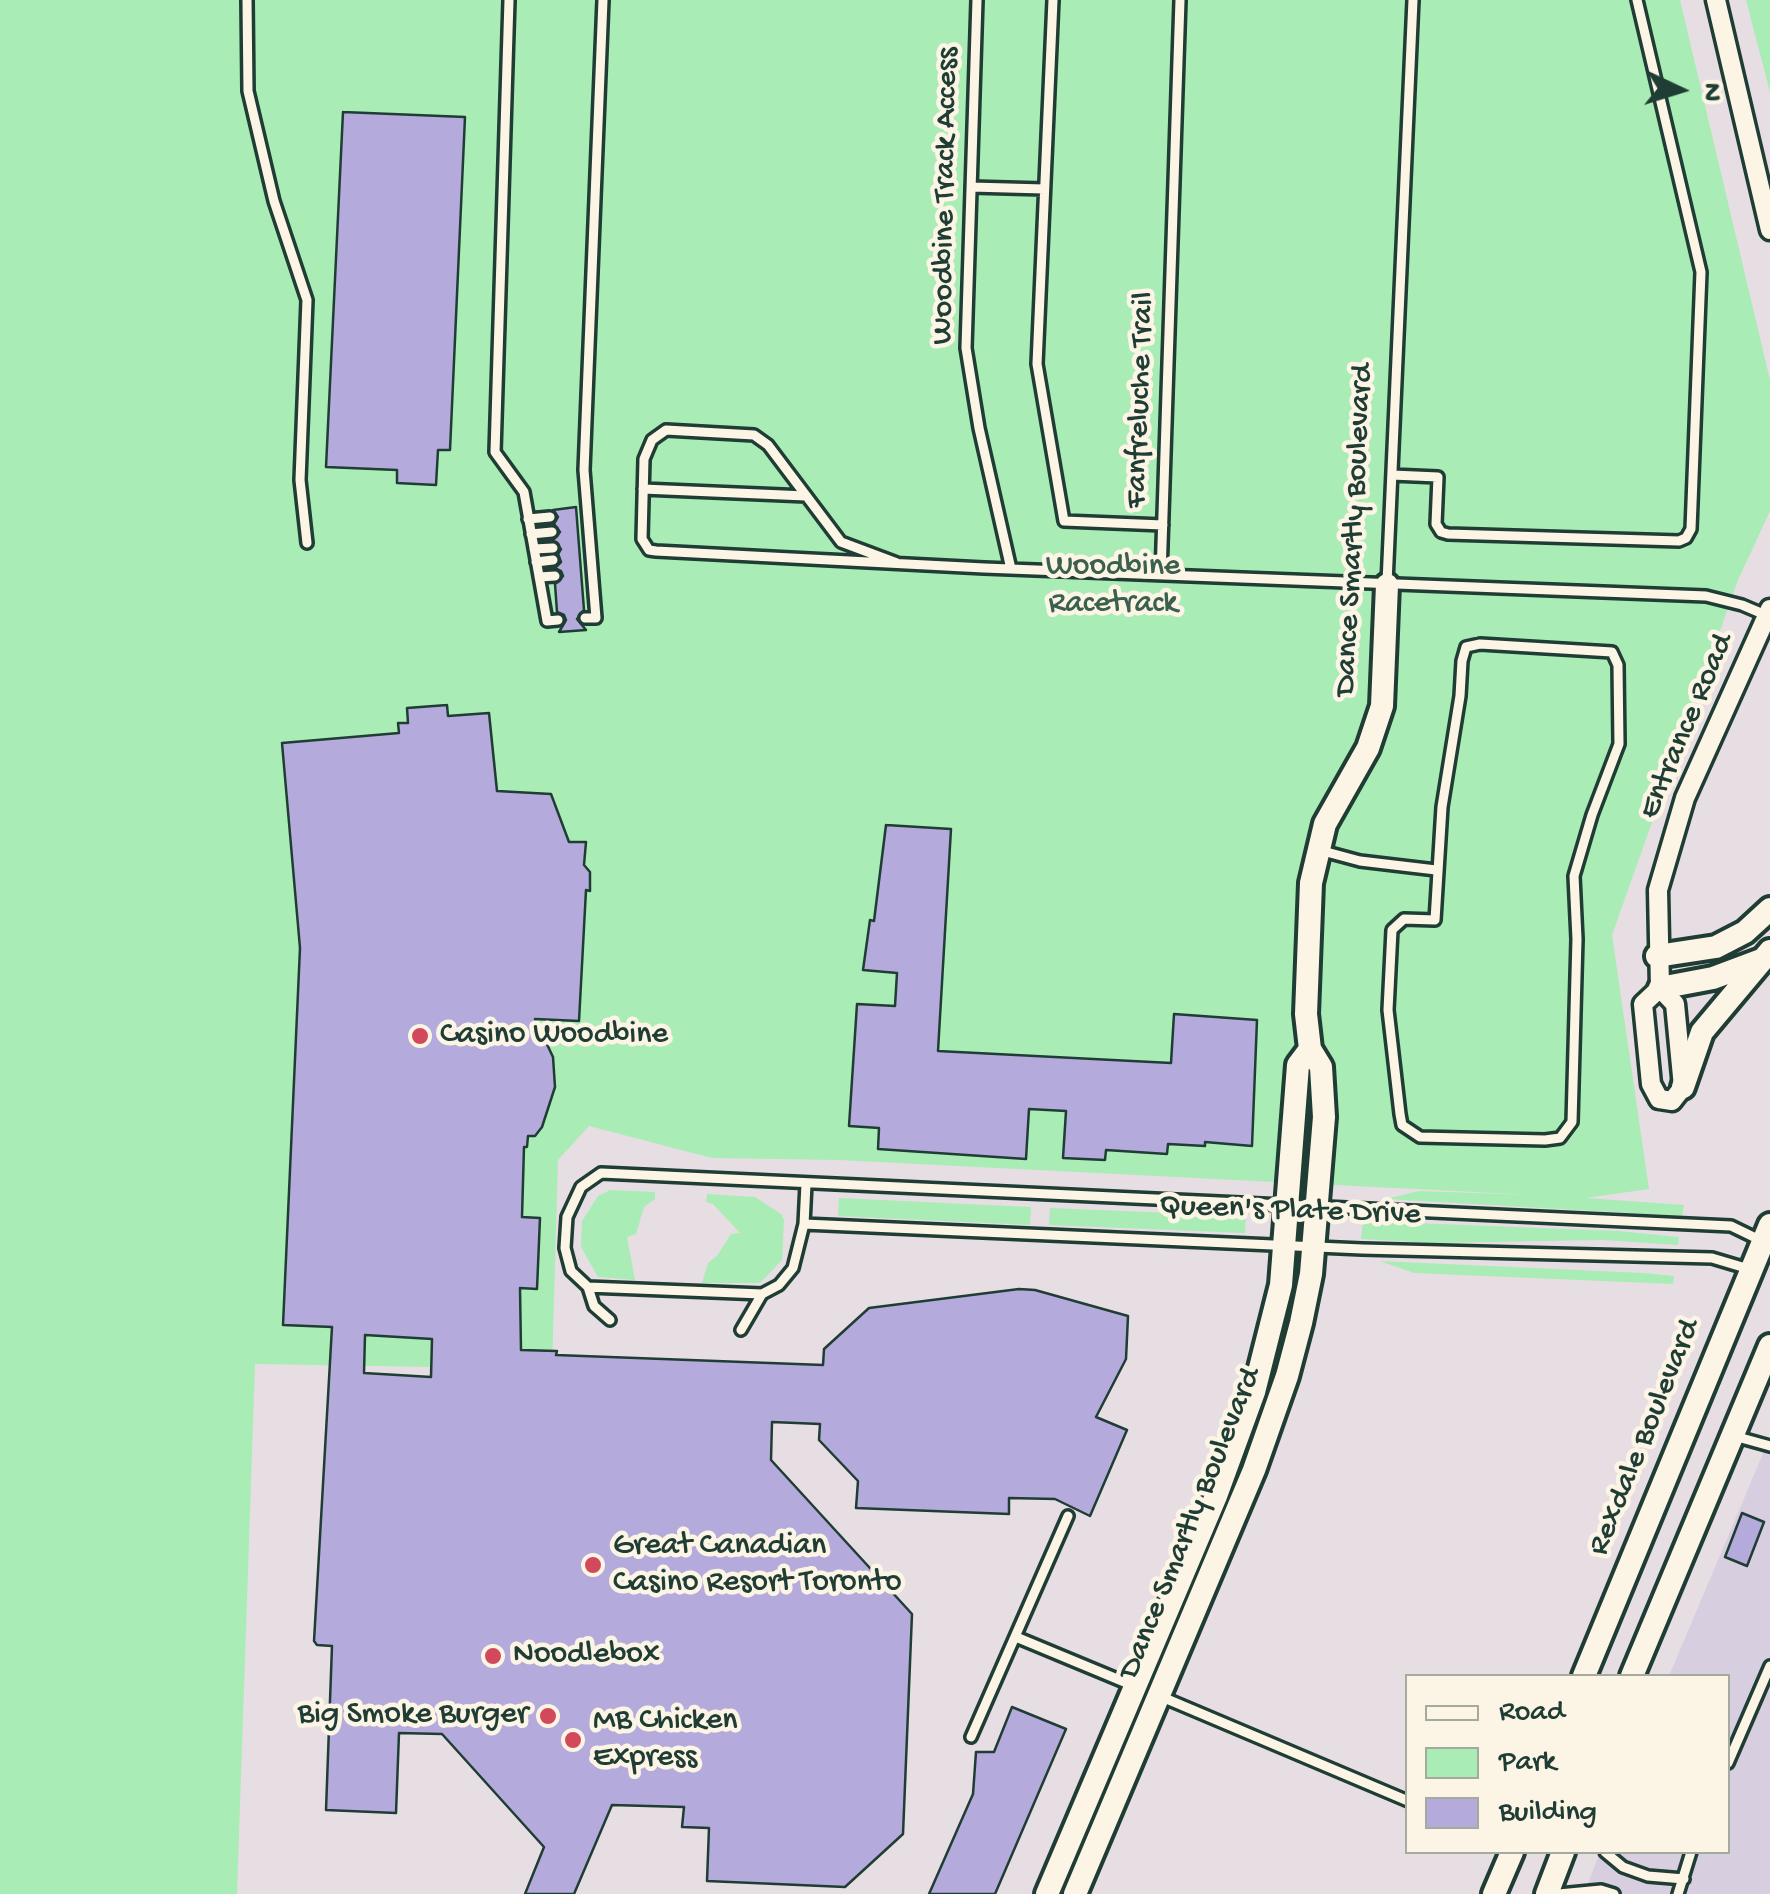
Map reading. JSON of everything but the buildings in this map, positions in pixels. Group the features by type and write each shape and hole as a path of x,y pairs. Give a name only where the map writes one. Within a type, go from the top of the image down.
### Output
{"street":[{"path":"1716,0 1770,230"},
{"name":"Dance Smartly Boulevard","path":"1047,1894 1254,1470 1301,1323 1314,1246 1324,1105 1322,1067 1310,1049 1306,1014 1316,850 1331,811 1368,748 1382,706 1387,586"},
{"name":"Entrance Road","path":"1660,988 1643,1004 1651,1084 1655,1095 1665,1102 1679,1096 1683,1088 1675,1004 1660,988 1658,890 1685,798 1769,613"},
{"path":"1657,956 1716,947 1745,932 1770,909"},
{"path":"1660,988 1713,978 1766,956"},
{"path":"1683,1088 1702,1032 1766,956"},
{"name":"Dance Smartly Boulevard","path":"1074,1894 1254,1392 1281,1285 1298,1065 1310,1049"},
{"name":"Rexdale Boulevard","path":"1585,1674 1760,1274 1768,1237"},
{"path":"1633,1674 1769,1353"},
{"path":"1494,1894 1511,1854"},
{"path":"1547,1894 1562,1854"}],"lane":[{"path":"247,0 248,91 274,201 306,300 300,480 307,543"},
{"path":"508,0 495,452 524,492 546,621 558,620"},
{"path":"590,618 582,514 603,0"},
{"name":"Woodbine Track Access","path":"977,0 966,348 979,428 1011,568"},
{"path":"1053,0 1036,364 1064,521 1163,525"},
{"name":"Fanfreluche Trail","path":"1161,575 1180,0"},
{"name":"Dance Smartly Boulevard","path":"1387,586 1413,0"},
{"path":"1392,475 1438,477 1436,524 1448,534 1680,541 1691,529 1701,272 1637,0"},
{"path":"971,186 1044,189"},
{"path":"897,563 841,542 768,445 754,435 666,430 652,440 644,459 643,488 642,539 649,550 897,563 1387,586 1706,596 1769,613"},
{"path":"643,488 806,496"},
{"path":"528,519 550,517"},
{"path":"531,534 552,532"},
{"path":"534,549 553,548"},
{"path":"536,562 554,560"},
{"path":"539,577 555,576"},
{"path":"541,591 556,590"},
{"path":"544,606 557,605"},
{"path":"1480,644 1612,652 1618,665 1618,744 1574,876 1574,1110 1572,1122 1560,1138 1420,1136 1402,1125 1388,1010 1392,930 1404,919 1435,920 1436,870 1466,648 1480,644"},
{"path":"1316,850 1436,870"},
{"name":"Queen's Plate Drive","path":"610,1320 594,1306 588,1287 570,1271 565,1248 567,1218 581,1187 602,1172 1731,1226 1768,1237"},
{"path":"588,1287 762,1294 779,1285 792,1268 804,1224 806,1184"},
{"name":"Queen's Plate Drive","path":"804,1224 1712,1258 1760,1274"},
{"path":"741,1330 762,1294"},
{"path":"1732,1435 1770,1446"},
{"path":"971,1736 1068,1516"},
{"path":"1016,1637 1405,1800"},
{"path":"1730,1758 1770,1666"},
{"path":"1607,1854 1636,1872 1684,1879"},
{"path":"1678,1894 1690,1854"},
{"path":"1559,1894 1601,1890 1614,1894"}],"shaded area":[{"path":"1770,1437 1770,1894 1584,1894 1599,1854 1730,1854 1730,1674 1670,1674"}],"green space":[{"name":"Woodbine Racetrack","path":"0,0 1680,0 1770,380 1770,511 1738,580 1612,935 1649,1189 1586,1198 1684,1205 1682,1216 1386,1199 1419,1191 1533,1195 839,1160 712,1158 589,1126 558,1160 552,1369 255,1364 237,1894 0,1894"},
{"path":"1746,0 1770,0 1770,92"},
{"path":"610,1190 655,1192 655,1199 644,1207 636,1234 627,1237 635,1280 598,1277 581,1247 582,1221 598,1196"},
{"path":"707,1194 755,1197 781,1214 782,1260 760,1283 702,1283 708,1263 731,1234 740,1233 713,1204 706,1202"},
{"path":"839,1198 1031,1207 1030,1225 838,1216"},
{"path":"1050,1208 1246,1216 1245,1233 1049,1225"},
{"path":"1363,1221 1679,1237 1678,1245 1603,1240 1433,1243 1361,1239"},
{"path":"1380,1261 1674,1276 1673,1284 1414,1273"}],"place":[{"name":"Casino Woodbine","path":"420,1036"},
{"name":"Great Canadian Casino Resort Toronto","path":"593,1565"},
{"name":"Noodlebox","path":"493,1656"},
{"name":"Big Smoke Burger","path":"548,1716"},
{"name":"MB Chicken Express","path":"573,1740"}]}
